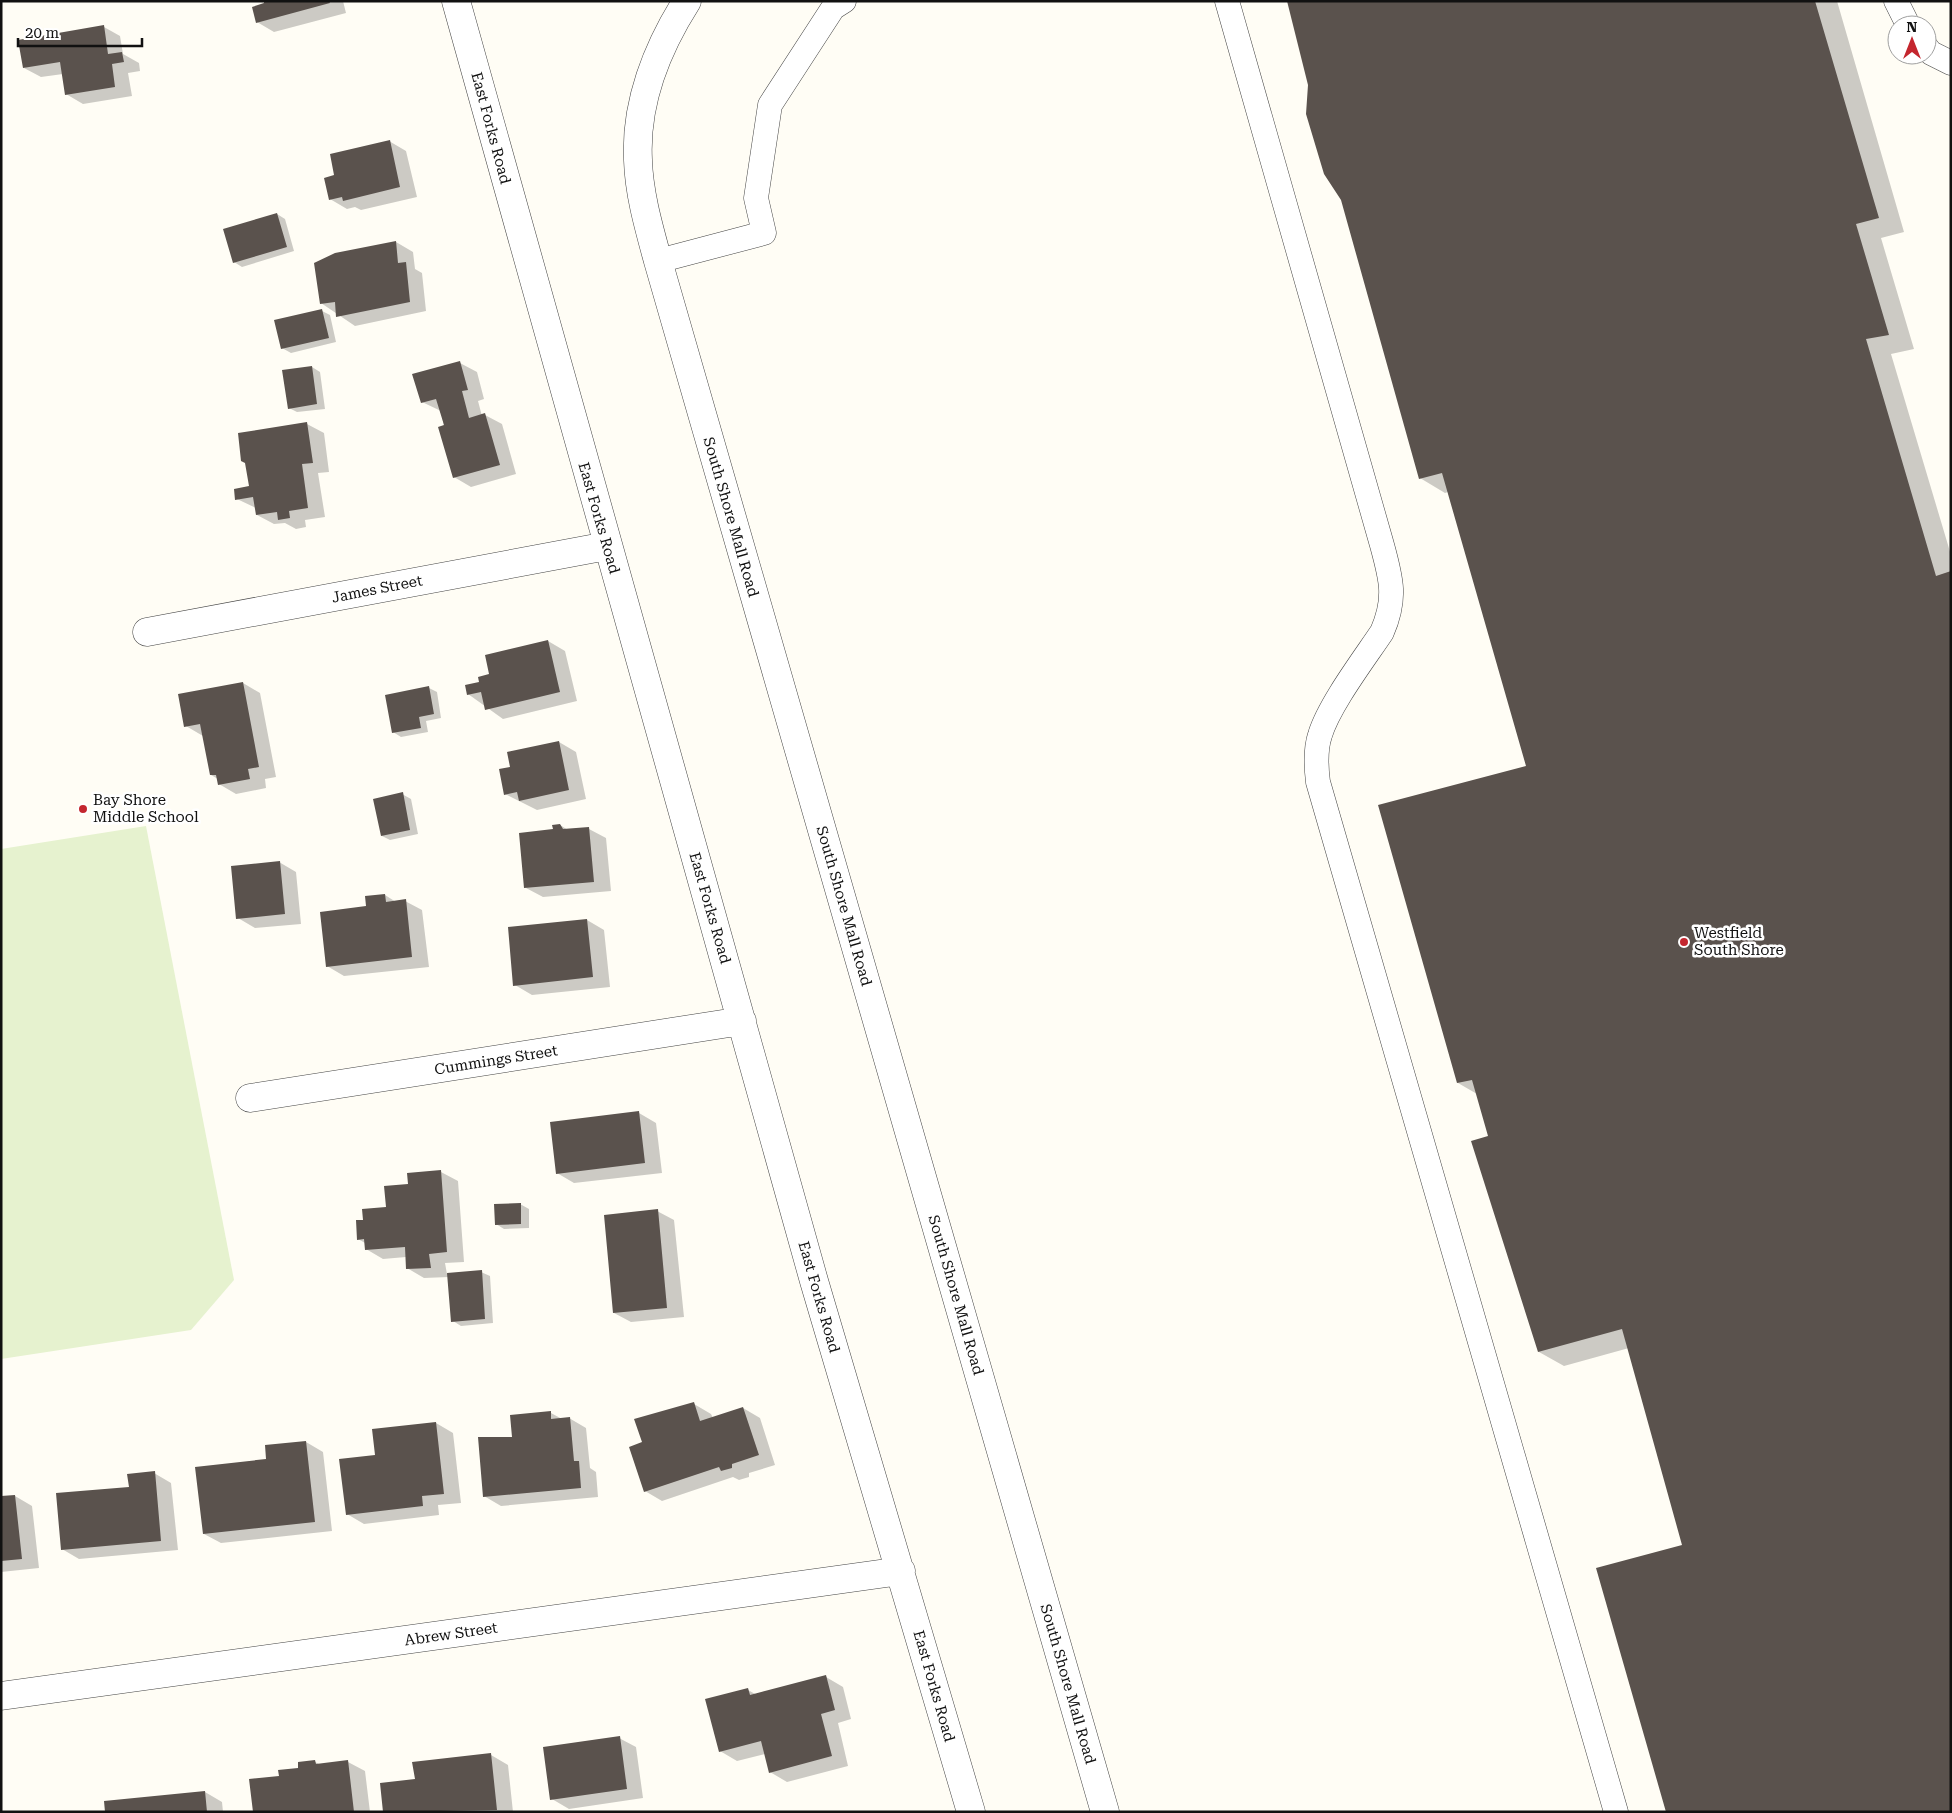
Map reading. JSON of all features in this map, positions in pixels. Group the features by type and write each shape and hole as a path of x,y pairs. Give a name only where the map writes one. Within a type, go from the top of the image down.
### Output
{"street":[{"name":"East Forks Road","path":"456,1 814,1281 971,1812"},
{"name":"South Shore Mall Road","path":"687,1 664,40 642,107 638,160 644,207 1105,1812"},
{"name":"James Street","path":"148,632 607,546"},
{"name":"Cummings Street","path":"250,1098 742,1021"},
{"name":"Abrew Street","path":"1,1696 901,1571"}],"lane":[{"path":"658,261 764,233 756,198 770,105 833,8 844,1"},
{"path":"1227,1 1382,545 1393,590 1388,619 1382,632 1328,717 1320,735 1316,766 1318,782 1616,1812"},
{"path":"1896,1 1903,15"},
{"path":"1937,56 1951,63"}],"green space":[{"path":"146,826 234,1280 191,1330 1,1359 1,849"}],"building":[{"path":"264,1 329,1 330,3 256,23 252,7 264,3"},
{"name":"Westfield South Shore","path":"1287,1 1815,1 1879,218 1856,224 1889,335 1866,339 1936,576 1951,571 1951,1812 1666,1812 1596,1568 1682,1545 1622,1329 1538,1352 1471,1141 1488,1136 1472,1080 1457,1083 1378,805 1526,766 1442,473 1419,479 1341,200 1324,174 1306,114 1308,85"},
{"path":"104,25 108,54 122,52 124,62 112,64 115,87 65,95 60,62 23,68 18,40"},
{"path":"390,140 400,187 343,201 342,197 329,200 324,178 334,175 330,154"},
{"path":"277,213 287,247 233,263 223,229"},
{"path":"396,241 398,263 406,262 410,302 336,317 335,302 320,304 314,263 335,253"},
{"path":"322,309 329,338 281,349 274,320"},
{"path":"460,361 468,390 462,391 469,418 485,413 500,465 453,478 438,427 444,425 436,399 421,403 412,374"},
{"path":"312,366 317,404 288,409 282,370"},
{"path":"307,422 313,463 302,464 308,508 289,511 290,518 278,520 277,512 256,515 253,497 235,500 234,489 249,486 245,463 241,461 238,433"},
{"path":"548,640 560,692 485,710 481,692 467,695 465,685 479,682 478,677 489,674 485,655"},
{"path":"243,682 259,767 248,769 250,779 218,785 216,775 210,775 200,724 184,727 178,694"},
{"path":"429,686 434,714 419,717 421,728 392,733 385,695"},
{"path":"559,741 569,790 519,801 517,792 504,795 499,769 510,767 507,752"},
{"path":"403,792 410,830 381,836 373,799"},
{"path":"560,824 563,829 589,827 594,882 524,888 519,833 553,829 552,825"},
{"path":"280,861 285,914 236,919 231,866"},
{"path":"385,894 386,902 406,899 412,957 326,967 320,912 366,906 365,896"},
{"path":"587,919 593,977 513,986 508,927"},
{"path":"639,1111 645,1163 556,1174 550,1122"},
{"path":"441,1170 447,1252 429,1254 431,1268 406,1269 405,1247 365,1250 364,1239 357,1240 356,1220 363,1220 362,1209 386,1207 384,1186 408,1184 407,1173"},
{"path":"521,1203 521,1224 495,1225 494,1204"},
{"path":"658,1209 667,1308 613,1313 604,1215"},
{"path":"482,1270 485,1319 451,1322 447,1273"},
{"path":"694,1402 700,1421 743,1407 759,1455 732,1464 732,1468 721,1471 719,1467 644,1492 629,1447 642,1442 634,1419"},
{"path":"551,1411 551,1419 570,1417 574,1461 579,1461 581,1488 483,1497 478,1437 512,1437 510,1415"},
{"path":"436,1422 444,1494 422,1496 423,1506 346,1515 339,1459 375,1455 372,1429"},
{"path":"306,1441 315,1522 203,1534 195,1467 266,1459 265,1445"},
{"path":"155,1471 161,1541 61,1550 56,1493 129,1487 127,1474"},
{"path":"15,1495 22,1559 1,1561 1,1496"},
{"path":"826,1675 835,1710 821,1714 832,1756 769,1773 761,1741 719,1752 705,1699 748,1688 750,1695"},
{"path":"620,1736 627,1789 550,1800 543,1747"},
{"path":"491,1753 497,1810 383,1812 380,1783 415,1779 412,1762"},
{"path":"315,1760 316,1764 348,1760 354,1812 253,1812 249,1779 279,1776 278,1770 298,1768 298,1762"},
{"path":"205,1791 207,1812 105,1812 104,1801"}],"place":[{"name":"Bay Shore Middle School","path":"83,809"},
{"name":"Westfield South Shore","path":"1684,942"}]}
